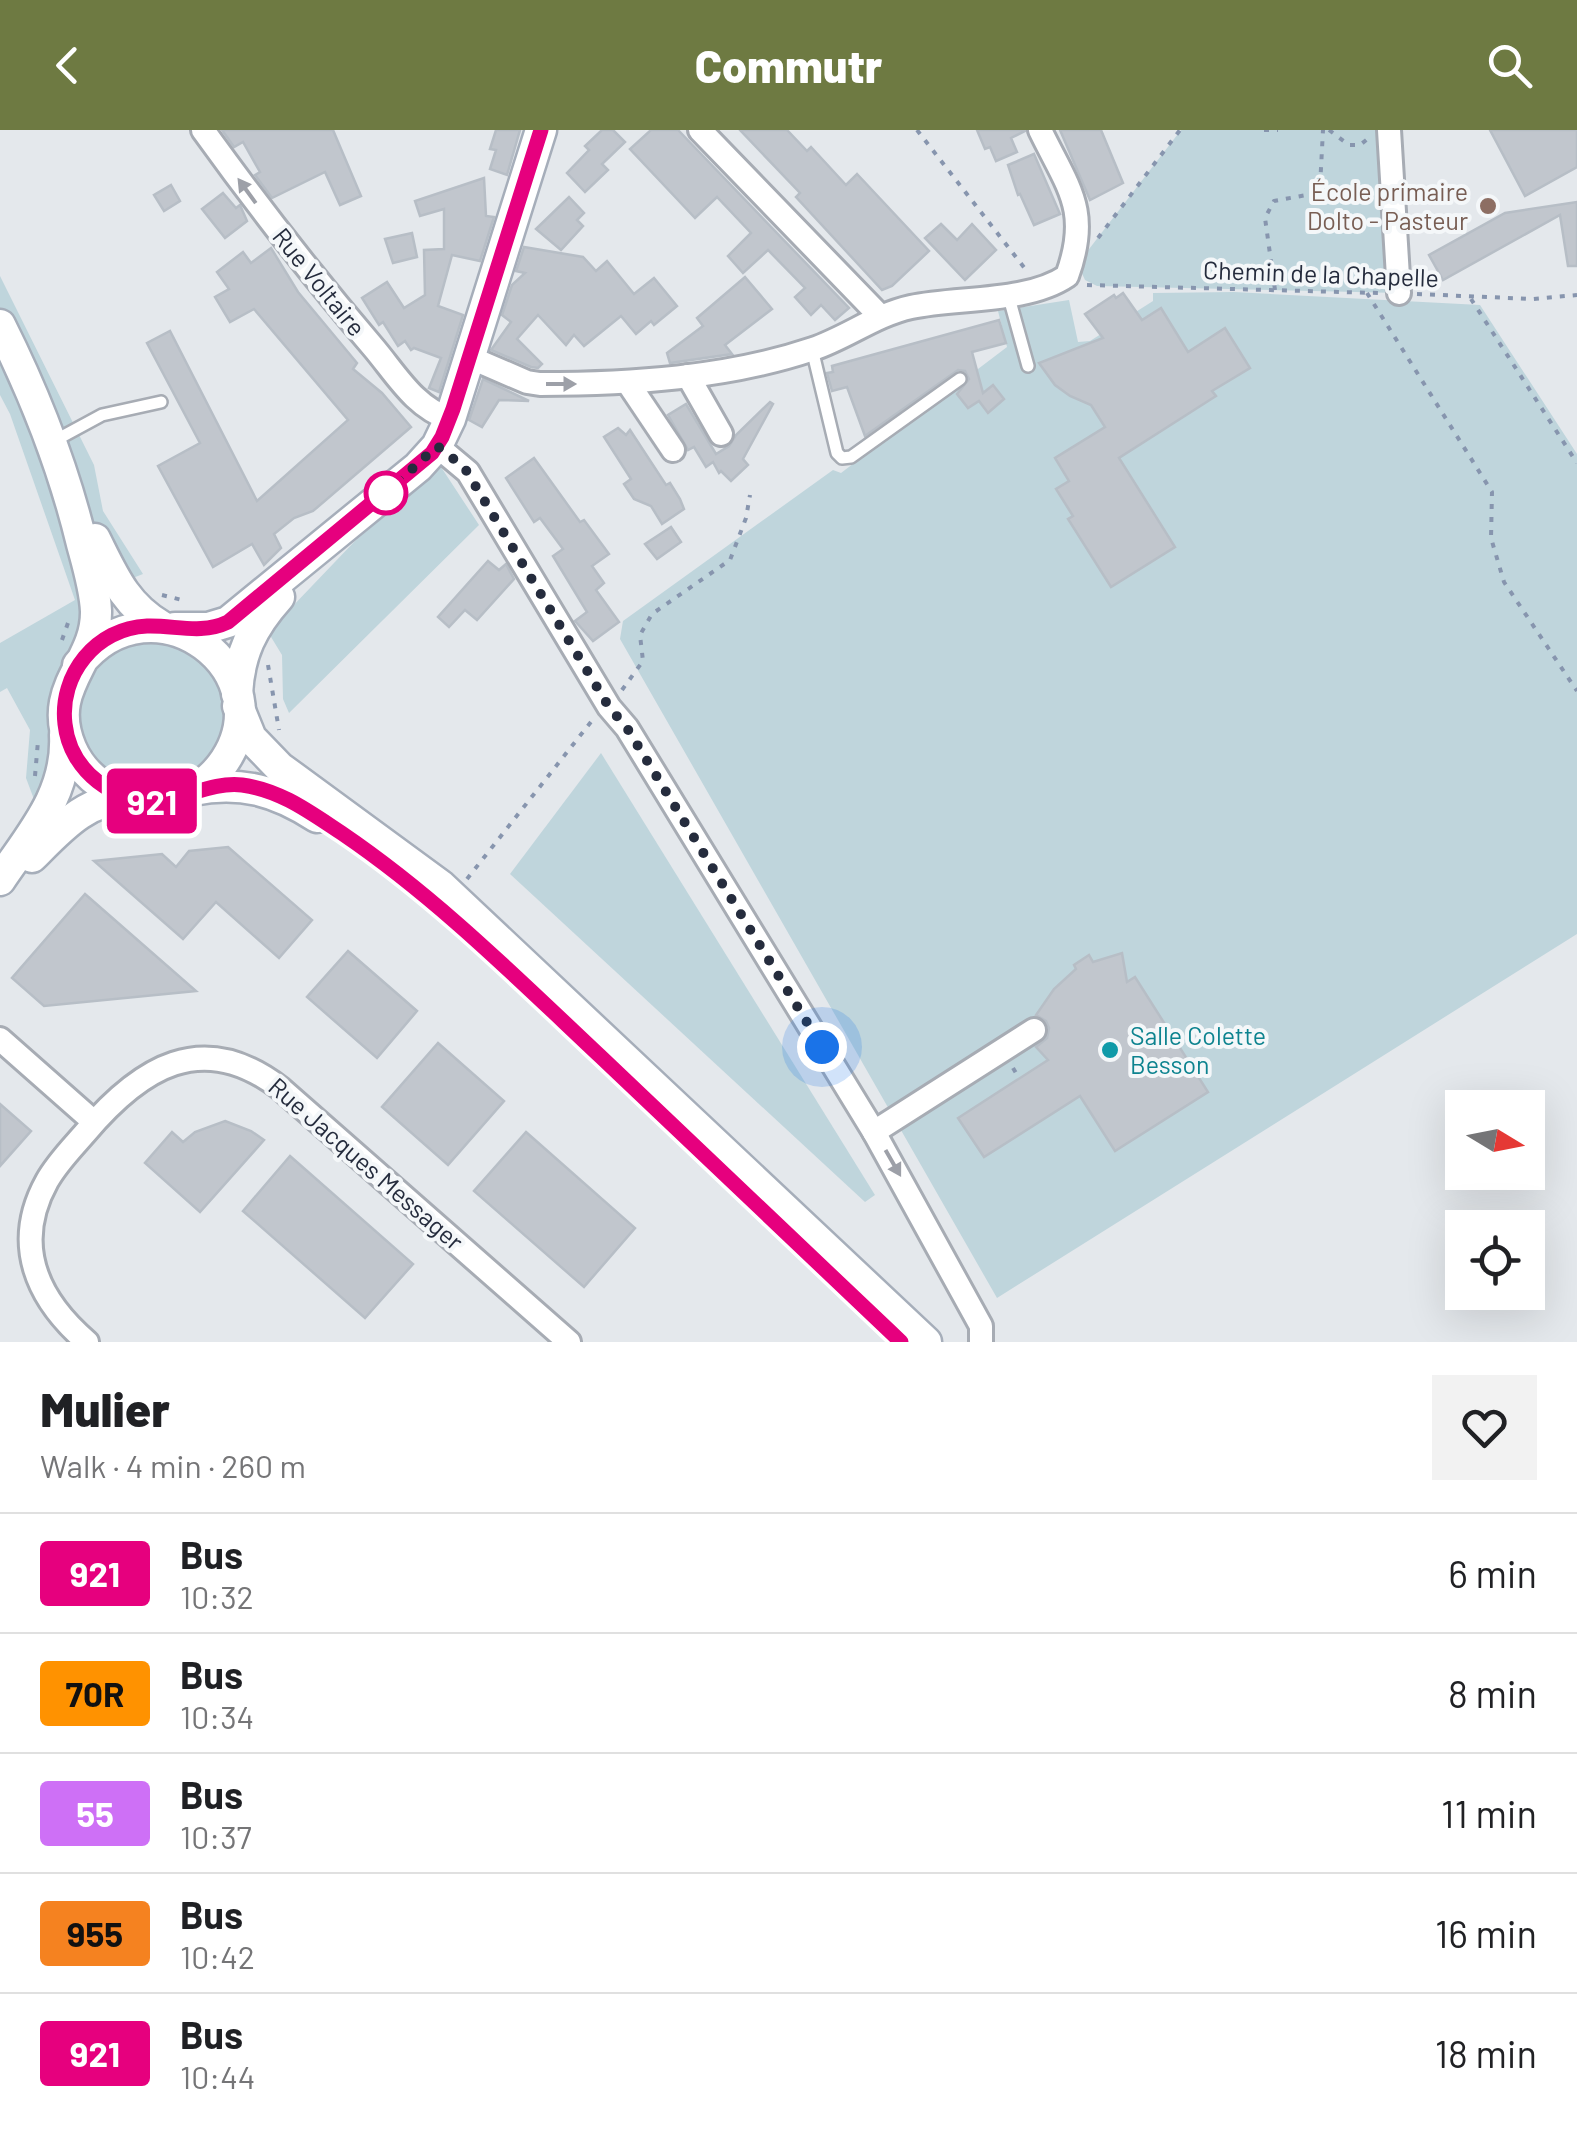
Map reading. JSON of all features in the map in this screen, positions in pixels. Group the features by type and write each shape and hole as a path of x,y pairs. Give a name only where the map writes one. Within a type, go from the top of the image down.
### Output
{"main road":[{"path":"70,654 137,627 208,628 228,622 423,462 443,432 541,130"},
{"path":"0,325 71,496 123,594 144,617 191,635 215,653 227,669 251,738 278,767 440,885 926,1342"},
{"path":"0,880 54,797 64,765 52,729 68,687 70,654 93,634 96,606 71,496"},
{"path":"192,790 214,774 230,751 238,725 240,662 251,632 346,526"},
{"path":"52,729 108,790 131,798"},
{"path":"0,893 79,814 105,800 167,799 192,790 242,786 279,795 402,876 549,1008 901,1342"}],"street":[{"name":"Rue Voltaire","path":"203,130 317,282 409,391 431,411 609,707 627,728 874,1132 981,1326 981,1342"},
{"path":"700,130 878,316"},
{"path":"469,357 527,382 628,383 688,376 812,349 850,334 878,316 944,300 1042,290 1070,266 1080,228 1077,209 1040,130"},
{"path":"1389,130 1399,294"},
{"path":"688,376 721,434"},
{"path":"628,383 672,450"},
{"path":"874,1132 1034,1030"},
{"path":"0,1039 94,1122"},
{"name":"Rue Jacques Messager","path":"87,1342 57,1314 41,1289 32,1258 32,1228 46,1183 94,1122 127,1088 167,1065 208,1059 254,1071 280,1088 569,1342"}],"lane":[{"path":"1008,294 1028,366"},
{"path":"812,349 836,453 842,458 851,457 960,379"},
{"path":"51,443 102,415 161,402"}],"path":[{"path":"917,130 1042,290"},
{"path":"1070,266 1086,253 1180,130"},
{"path":"1264,130 1278,130"},
{"path":"1275,290 1266,218 1274,200 1312,194 1320,187 1326,130 1356,146 1377,130"},
{"name":"Chemin de la Chapelle","path":"1070,266 1082,285 1533,299 1577,295"},
{"path":"1367,293 1492,492 1491,538 1504,582 1577,691"},
{"path":"1470,296 1577,463"},
{"path":"70,654 73,614"},
{"path":"52,729 33,772 54,797"}],"shaded area":[{"path":"1181,130 1389,130 1399,293 1097,286 1085,280 1079,267 1086,253"},
{"path":"0,276 94,465 103,511 143,574 87,596 74,651 60,672 51,712 55,745 38,810 26,778 30,730 7,688 0,692 0,643 75,600 0,395"},
{"path":"1234,292 1480,305 1577,454 1577,934 997,1298 620,639 623,621 833,470 841,473 1007,347 998,311 1069,300 1078,342 1090,341 1153,301 1153,293"},
{"path":"441,467 479,525 289,713 283,699 282,655 268,632 355,541"},
{"path":"152,641 180,646 204,662 220,686 225,714 220,742 204,766 180,782 152,787 124,782 100,766 84,742 79,714 84,686 100,662 124,646"},
{"path":"601,753 875,1195 865,1202 510,874"}],"building":[{"path":"222,130 333,130 361,196 340,205 325,172 272,198 255,175 260,172 243,142 234,147"},
{"path":"496,130 520,130 507,175 490,169 496,150 490,149"},
{"path":"602,130 613,130 625,142 602,164 608,170 585,192 567,173 589,150 585,146"},
{"path":"651,130 678,130 849,308 835,320 821,305 811,315 795,297 805,288 768,250 743,273 728,256 751,233 717,197 695,218 630,149"},
{"path":"740,130 787,130 807,151 811,147 846,185 857,174 929,251 892,286 882,290 796,197 800,193"},
{"path":"977,130 1025,131 1011,138 1017,152 996,161 990,147 985,149"},
{"path":"1060,130 1101,130 1123,183 1090,200"},
{"path":"1490,130 1577,130 1577,167 1525,196"},
{"path":"1034,154 1060,214 1034,225 1008,165"},
{"path":"484,178 486,216 494,217 480,261 452,255 438,306 463,315 439,392 429,388 441,358 411,350 405,341 398,346 362,298 387,282 404,308 425,295 424,250 444,249 444,209 420,216 415,201"},
{"path":"171,185 180,201 164,211 154,195"},
{"path":"223,193 236,208 240,205 247,221 225,238 202,209"},
{"path":"569,197 584,213 577,220 583,226 561,250 536,229"},
{"path":"1577,202 1577,266 1568,266 1560,215 1443,280 1429,255 1505,213"},
{"path":"941,224 957,240 972,224 996,250 965,280 925,238"},
{"path":"412,233 417,257 393,263 385,239"},
{"path":"524,247 583,257 596,271 607,261 634,294 654,278 677,306 636,334 621,316 584,346 574,335 566,345 538,315 517,339 542,364 531,367 491,350 511,322 502,315 512,285 525,273 516,271"},
{"path":"271,248 298,292 357,363 353,369 382,393 411,427 313,511 294,518 274,534 281,548 264,565 252,544 213,567 158,466 200,443 147,343 170,331 257,501 348,420 254,309 230,322 215,297 229,289 217,272 243,252 251,263"},
{"path":"745,277 772,309 725,345 732,354 670,363 667,353 703,326 697,318"},
{"path":"1123,293 1142,320 1161,308 1188,352 1225,328 1250,368 1212,391 1216,396 1119,458 1175,547 1111,587 1068,519 1073,516 1056,489 1069,481 1055,458 1105,427 1091,405 1055,385 1039,363 1103,338 1085,314"},
{"path":"999,320 1006,343 972,352 983,393 993,385 1004,399 988,413 979,401 968,408 957,394 969,379 965,371 958,370 865,436 847,387 832,391 827,373 833,372 832,366"},
{"path":"483,379 529,401 499,400 482,427 469,420"},
{"path":"770,402 773,404 743,459 748,465 731,481 719,473 713,462 706,467 694,447 688,450 668,415 686,404 716,454 729,446"},
{"path":"618,428 626,435 630,430 666,485 670,483 680,499 684,509 662,524 651,506 634,499 624,484 631,479 604,437"},
{"path":"534,458 580,522 584,520 609,554 592,566 604,583 596,590 619,622 593,641 575,621 587,612 553,556 563,549 540,518 534,522 506,478"},
{"path":"671,527 681,542 657,559 645,544"},
{"path":"488,561 499,570 506,564 514,579 477,620 465,610 449,627 438,617"},
{"path":"228,847 312,920 279,958 216,902 183,939 94,861 162,854 176,867 189,851"},
{"path":"85,894 196,991 44,1006 12,978"},
{"path":"348,951 417,1011 377,1058 307,997"},
{"name":"Salle Colette Besson","path":"1122,953 1127,982 1135,977 1208,1092 1115,1151 1080,1096 984,1157 958,1118 1048,1060 1036,1047 1047,1038 1049,1028 1036,1015 1054,989 1076,969 1074,965 1089,955 1093,962"},
{"path":"438,1043 504,1101 448,1165 382,1107"},
{"path":"0,1104 31,1131 0,1166"},
{"path":"225,1121 264,1140 200,1212 145,1163 172,1132 183,1142 195,1132"},
{"path":"526,1132 635,1228 584,1287 474,1191"},
{"path":"290,1156 413,1264 365,1318 243,1211"}],"bus line":[{"name":"921","path":"541,130 453,409 432,453 228,622 195,630 137,627 114,634 94,647 78,665 68,687 64,710 66,734 82,766 108,790 140,800 176,797 213,786 266,791 293,802 402,876 535,995 901,1342"}],"place":[{"name":"École primaire Dolto - Pasteur","path":"1488,206"},
{"name":"Salle Colette Besson","path":"1110,1050"}],"route":[{"path":"386,493 437,446 464,467 822,1047"}]}
